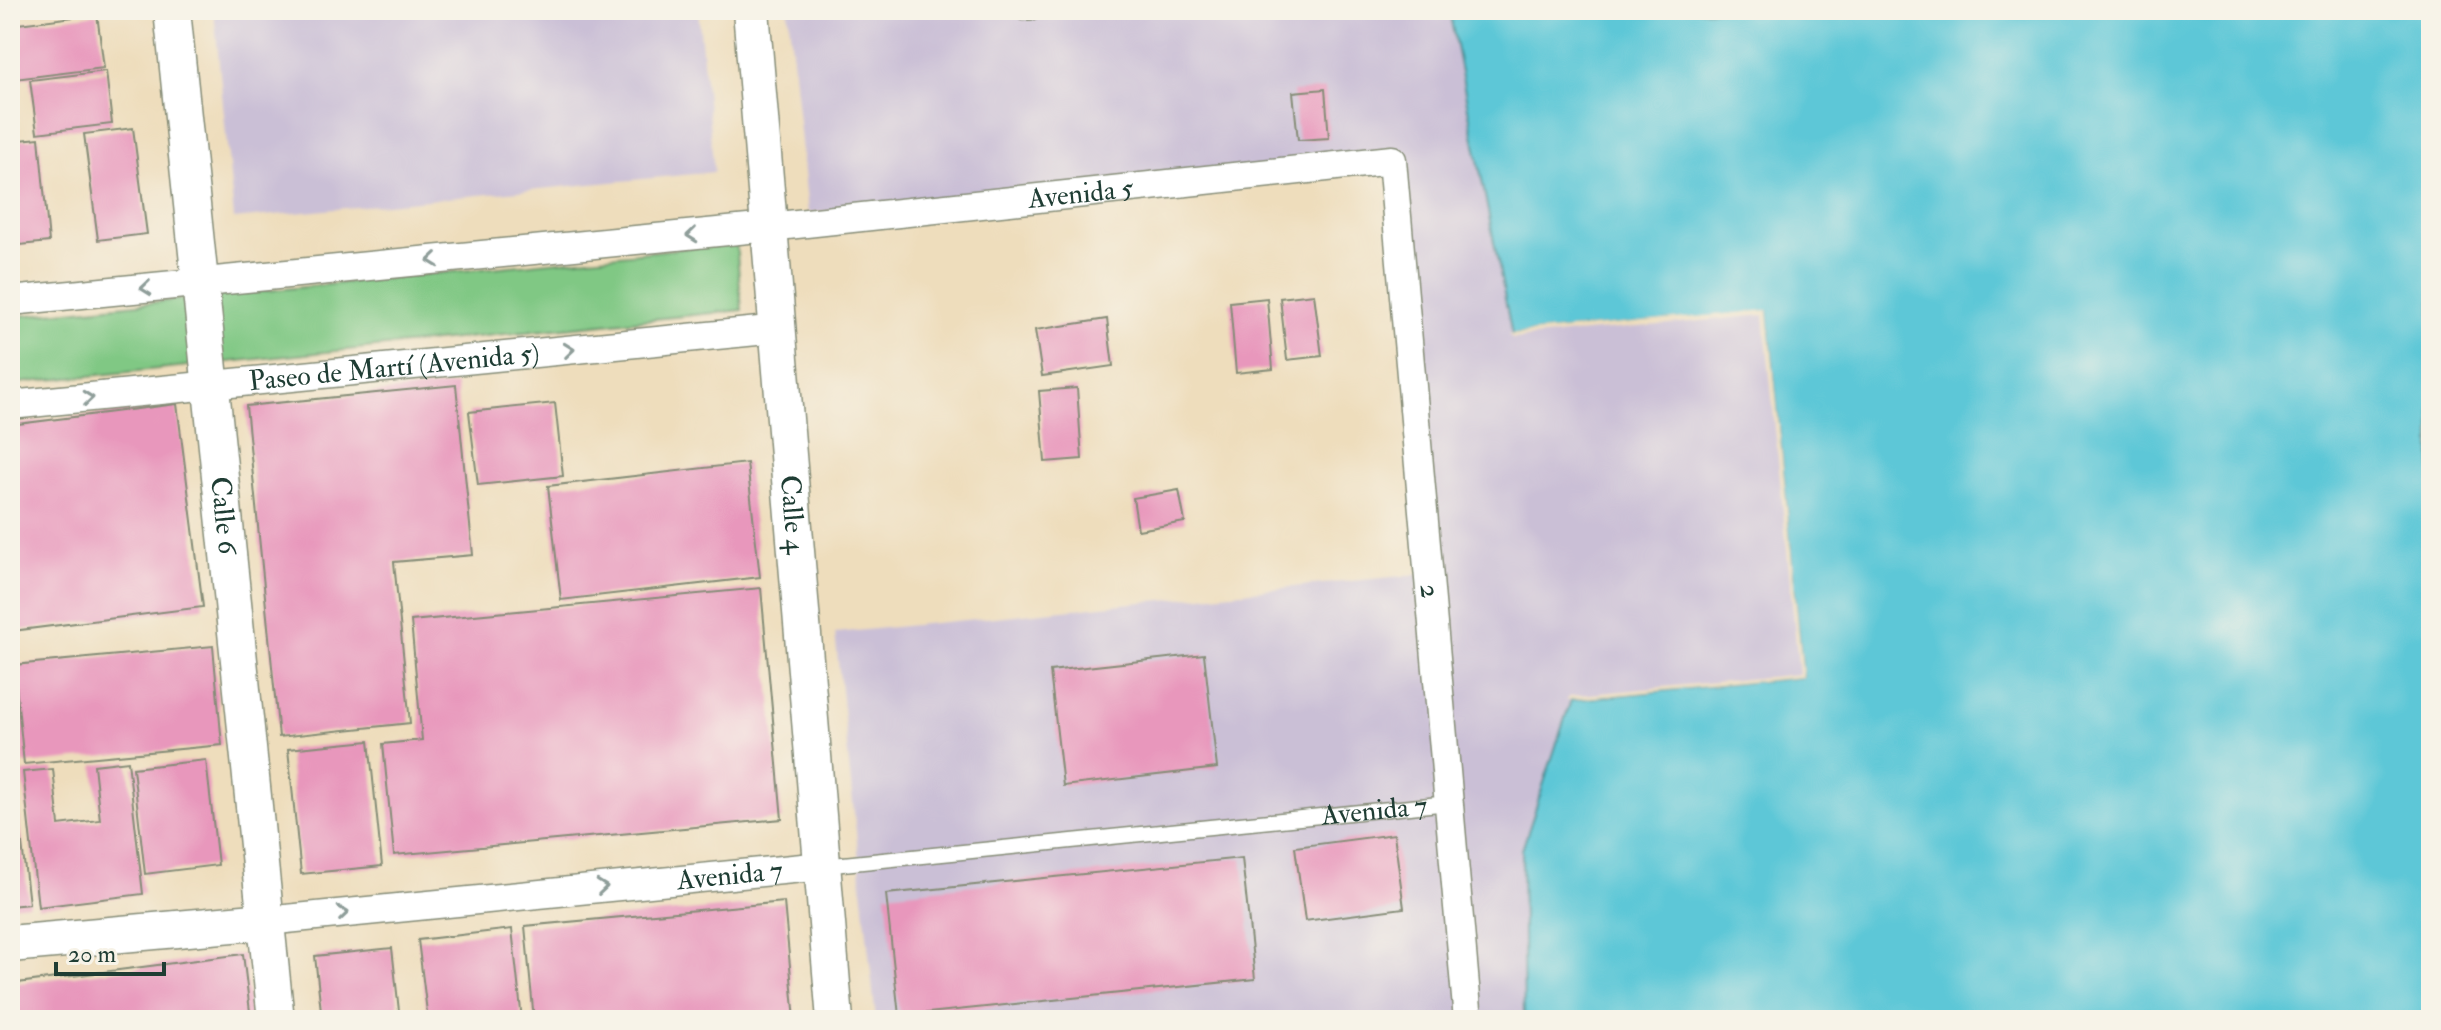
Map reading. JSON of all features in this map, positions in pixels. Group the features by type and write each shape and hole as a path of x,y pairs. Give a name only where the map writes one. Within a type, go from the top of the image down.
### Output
{"street":[{"name":"Calle 6","path":"172,10 276,1020"},
{"name":"Calle 4","path":"751,10 835,1020"},
{"name":"Avenida 5","path":"769,227 1392,160"},
{"name":"2","path":"1392,160 1468,1020"},
{"path":"10,301 769,227"},
{"name":"Paseo de Martí (Avenida 5)","path":"10,405 778,329"},
{"name":"Avenida 7","path":"10,944 823,866"}],"lane":[{"path":"1023,13 1052,10"},
{"name":"Avenida 7","path":"823,866 1449,803"}],"shaded area":[{"path":"214,10 698,10 714,172 234,219"},
{"path":"788,10 1449,10 1512,335 1768,310 1803,677 1522,850 1524,1020 876,1020 835,633 1432,573 1405,157 808,213"}],"green space":[{"path":"736,243 742,310 10,384 10,317"}],"water":[{"path":"1449,10 2431,10 2431,1020 1524,1020 1522,850 1571,700 1803,677 1768,311 1512,335"}],"pier":[{"path":"1768,310 1803,677 1566,700 1570,696 1799,674 1764,315 1513,339 1508,335"}],"building":[{"path":"97,14 104,68 15,79 10,25"},
{"path":"106,71 112,124 37,133 30,80"},
{"path":"1325,89 1329,138 1298,140 1293,92"},
{"path":"133,128 147,234 98,240 84,134"},
{"path":"39,138 49,242 10,246 10,141"},
{"path":"1314,294 1322,356 1287,360 1280,298"},
{"path":"1267,298 1273,369 1236,373 1230,302"},
{"path":"1107,319 1113,366 1042,376 1035,330"},
{"path":"456,385 473,555 394,562 410,723 279,737 246,406"},
{"path":"1077,388 1082,459 1045,462 1039,391"},
{"path":"555,403 563,476 478,485 469,412"},
{"path":"177,404 203,607 12,631 10,425"},
{"path":"747,463 760,577 561,600 548,486"},
{"path":"1179,490 1185,522 1138,530 1133,498"},
{"path":"761,588 782,819 394,855 383,744 422,740 411,621"},
{"path":"213,646 222,745 24,764 14,665"},
{"path":"1204,654 1217,768 1063,786 1050,671"},
{"path":"369,741 382,866 301,874 288,749"},
{"path":"206,760 218,865 145,874 133,768"},
{"path":"128,761 143,894 38,907 23,772 53,769 59,825 100,820 94,765"},
{"path":"14,775 29,904 10,906 10,776"},
{"path":"1394,834 1404,908 1305,921 1295,847"},
{"path":"1242,858 1255,979 899,1016 886,894"},
{"path":"784,902 795,1020 534,1020 525,926"},
{"path":"512,929 522,1020 428,1020 418,940"},
{"path":"392,948 400,1020 322,1020 315,956"},
{"path":"243,954 251,1020 10,1020 10,984"}]}
